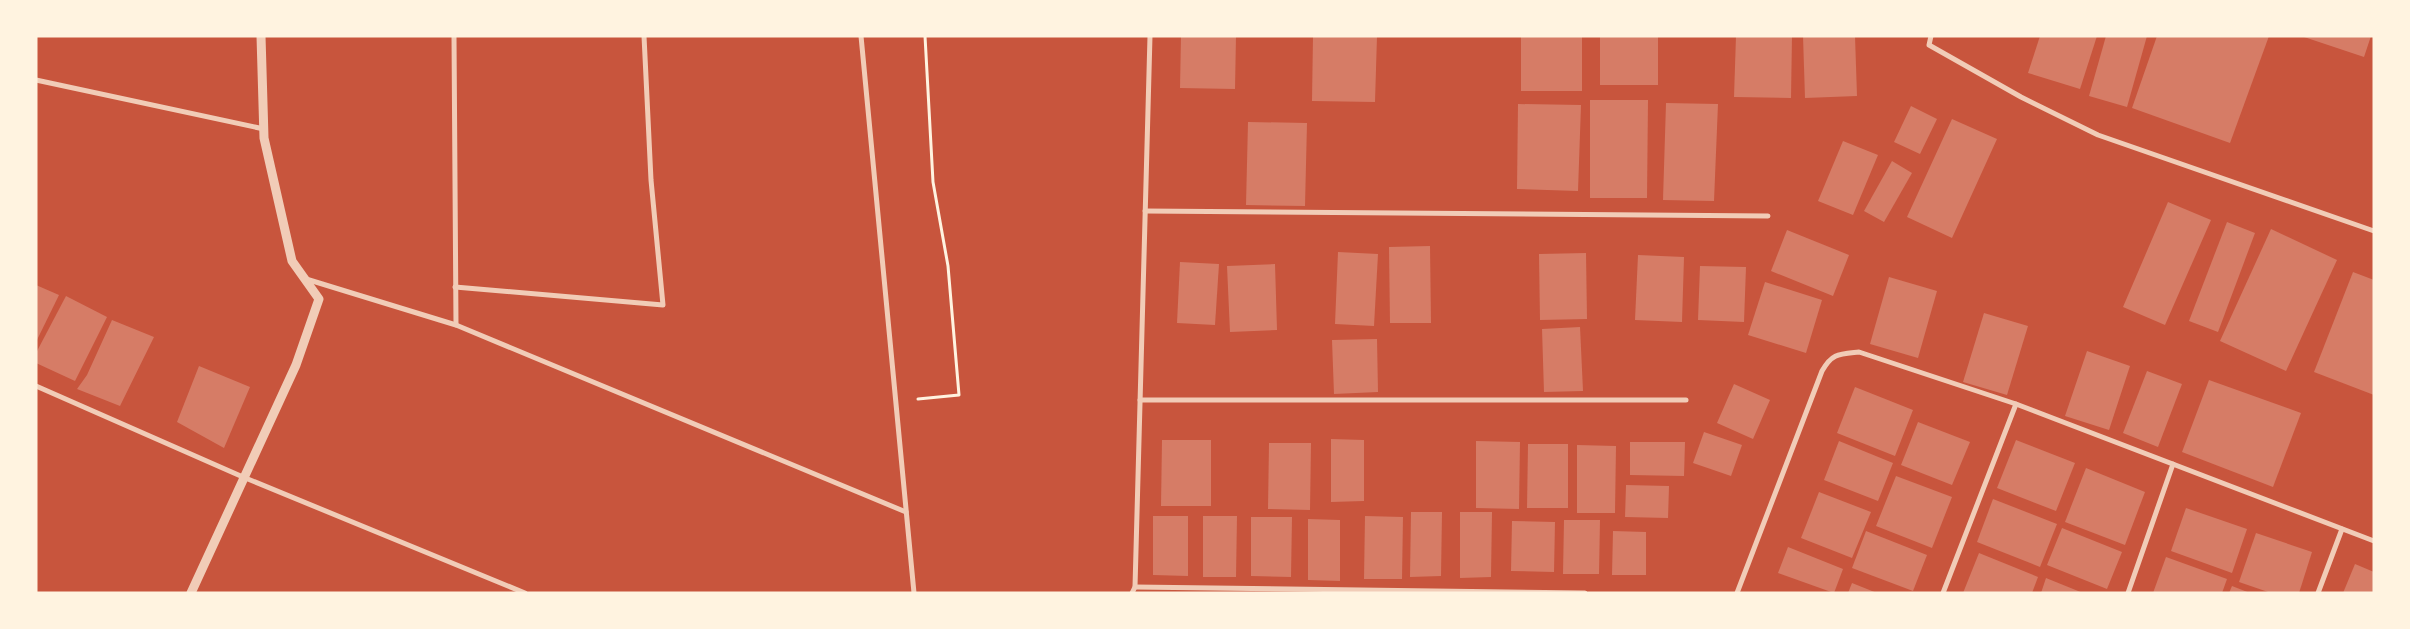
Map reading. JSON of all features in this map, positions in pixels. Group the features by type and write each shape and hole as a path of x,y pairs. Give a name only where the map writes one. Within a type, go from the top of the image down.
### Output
{"street":[{"path":"191,593 296,365 319,299 292,260 264,138 261,36"},
{"path":"454,36 456,325"},
{"path":"455,287 662,305 651,180 644,36"},
{"path":"861,36 914,593"},
{"path":"1132,593 1135,587 1150,36"},
{"path":"1931,36 1929,45 2021,97 2098,135 2374,231"},
{"path":"36,80 264,129"},
{"path":"1145,211 1768,216"},
{"path":"305,279 456,325 906,512"},
{"path":"1737,593 1822,371 1829,358 1840,354 1859,352 2016,404 2374,541"},
{"path":"36,386 243,477 524,593"},
{"path":"1140,400 1686,400"},
{"path":"1943,593 2016,404"},
{"path":"2128,593 2173,464"},
{"path":"2318,593 2342,529"},
{"path":"1135,587 1585,593"}],"path":[{"path":"895,401 959,395 948,266 934,182 925,36"}],"building":[{"path":"1181,36 1236,36 1235,89 1180,88"},
{"path":"1313,36 1377,36 1375,102 1312,101"},
{"path":"1521,36 1582,36 1582,91 1521,91"},
{"path":"1600,36 1658,36 1658,85 1600,85"},
{"path":"1736,36 1792,36 1791,98 1734,97"},
{"path":"1803,36 1855,36 1857,96 1805,98"},
{"path":"2040,36 2097,36 2080,89 2028,73"},
{"path":"2106,36 2147,36 2127,107 2089,96"},
{"path":"2157,36 2269,36 2230,143 2132,108"},
{"path":"2301,36 2371,36 2364,57"},
{"path":"1590,100 1648,100 1647,198 1590,198"},
{"path":"1666,103 1718,104 1714,201 1663,200"},
{"path":"1518,104 1581,105 1578,191 1517,189"},
{"path":"1911,106 1937,119 1920,154 1894,142"},
{"path":"1952,119 1997,139 1952,238 1907,217"},
{"path":"1248,122 1307,123 1305,206 1246,205"},
{"path":"1843,141 1878,155 1853,215 1818,201"},
{"path":"1892,161 1912,173 1884,222 1864,211"},
{"path":"2168,202 2211,220 2165,325 2123,307"},
{"path":"2227,222 2255,233 2218,332 2189,321"},
{"path":"2271,229 2337,260 2286,371 2220,341"},
{"path":"1787,230 1849,255 1833,296 1771,271"},
{"path":"1430,246 1431,323 1390,323 1389,247"},
{"path":"1338,252 1378,254 1374,326 1335,324"},
{"path":"1586,253 1587,319 1540,320 1539,254"},
{"path":"1638,255 1684,257 1682,322 1635,320"},
{"path":"1180,262 1219,264 1215,325 1177,323"},
{"path":"1275,264 1277,330 1230,332 1227,266"},
{"path":"1700,266 1746,267 1744,322 1698,320"},
{"path":"2353,272 2374,280 2374,395 2314,372"},
{"path":"1889,277 1937,291 1918,358 1870,344"},
{"path":"1765,282 1822,300 1806,353 1748,335"},
{"path":"36,285 59,295 36,342"},
{"path":"66,296 107,317 75,381 36,363 36,353"},
{"path":"1984,313 2028,326 2007,395 1963,382"},
{"path":"112,320 154,337 120,406 77,389 87,375"},
{"path":"1580,327 1583,391 1544,392 1542,329"},
{"path":"1377,339 1378,392 1334,394 1332,340"},
{"path":"2087,351 2130,366 2109,430 2065,416"},
{"path":"199,366 250,387 224,448 177,422"},
{"path":"2147,371 2182,384 2158,447 2123,433"},
{"path":"2209,380 2301,413 2273,487 2182,452"},
{"path":"1734,384 1770,400 1753,439 1717,423"},
{"path":"1855,387 1913,410 1895,456 1837,433"},
{"path":"1918,422 1970,442 1952,485 1901,465"},
{"path":"1704,432 1742,445 1731,476 1693,463"},
{"path":"1331,439 1364,440 1364,501 1331,502"},
{"path":"1162,440 1211,440 1211,506 1161,506"},
{"path":"2016,440 2075,463 2056,511 1997,488"},
{"path":"1476,441 1520,442 1519,509 1476,508"},
{"path":"1839,441 1893,463 1878,501 1824,480"},
{"path":"1630,442 1685,442 1684,476 1630,475"},
{"path":"1269,443 1311,443 1310,510 1268,509"},
{"path":"1528,444 1568,444 1568,508 1527,508"},
{"path":"1577,445 1616,446 1615,513 1577,513"},
{"path":"2086,468 2145,492 2125,545 2065,522"},
{"path":"1896,476 1952,497 1932,548 1876,526"},
{"path":"1626,485 1669,486 1668,518 1625,517"},
{"path":"1819,492 1871,512 1852,558 1801,538"},
{"path":"1993,499 2057,524 2040,567 1977,542"},
{"path":"2186,508 2247,529 2232,573 2171,551"},
{"path":"1411,512 1442,512 1441,576 1410,577"},
{"path":"1460,512 1492,512 1491,577 1460,578"},
{"path":"1153,516 1188,516 1188,576 1153,575"},
{"path":"1203,516 1237,516 1236,577 1203,577"},
{"path":"1365,516 1403,517 1402,579 1364,579"},
{"path":"1251,517 1292,517 1291,577 1251,576"},
{"path":"1308,519 1340,520 1340,581 1308,580"},
{"path":"1564,520 1600,520 1599,574 1563,574"},
{"path":"1512,521 1555,522 1554,572 1511,571"},
{"path":"2062,528 2122,552 2107,589 2047,565"},
{"path":"1613,531 1646,532 1646,575 1612,575"},
{"path":"1866,531 1927,555 1913,591 1852,568"},
{"path":"2256,533 2312,552 2299,593 2271,593 2239,582"},
{"path":"1788,547 1843,569 1834,593 1778,573"},
{"path":"1979,553 2038,577 2032,593 1963,593"},
{"path":"2166,557 2227,579 2222,593 2153,593"},
{"path":"2355,564 2374,572 2374,593 2343,593"},
{"path":"2046,578 2083,593 2041,593"},
{"path":"1852,583 1877,593 1848,593"},
{"path":"2232,586 2250,593 2229,593"}]}
